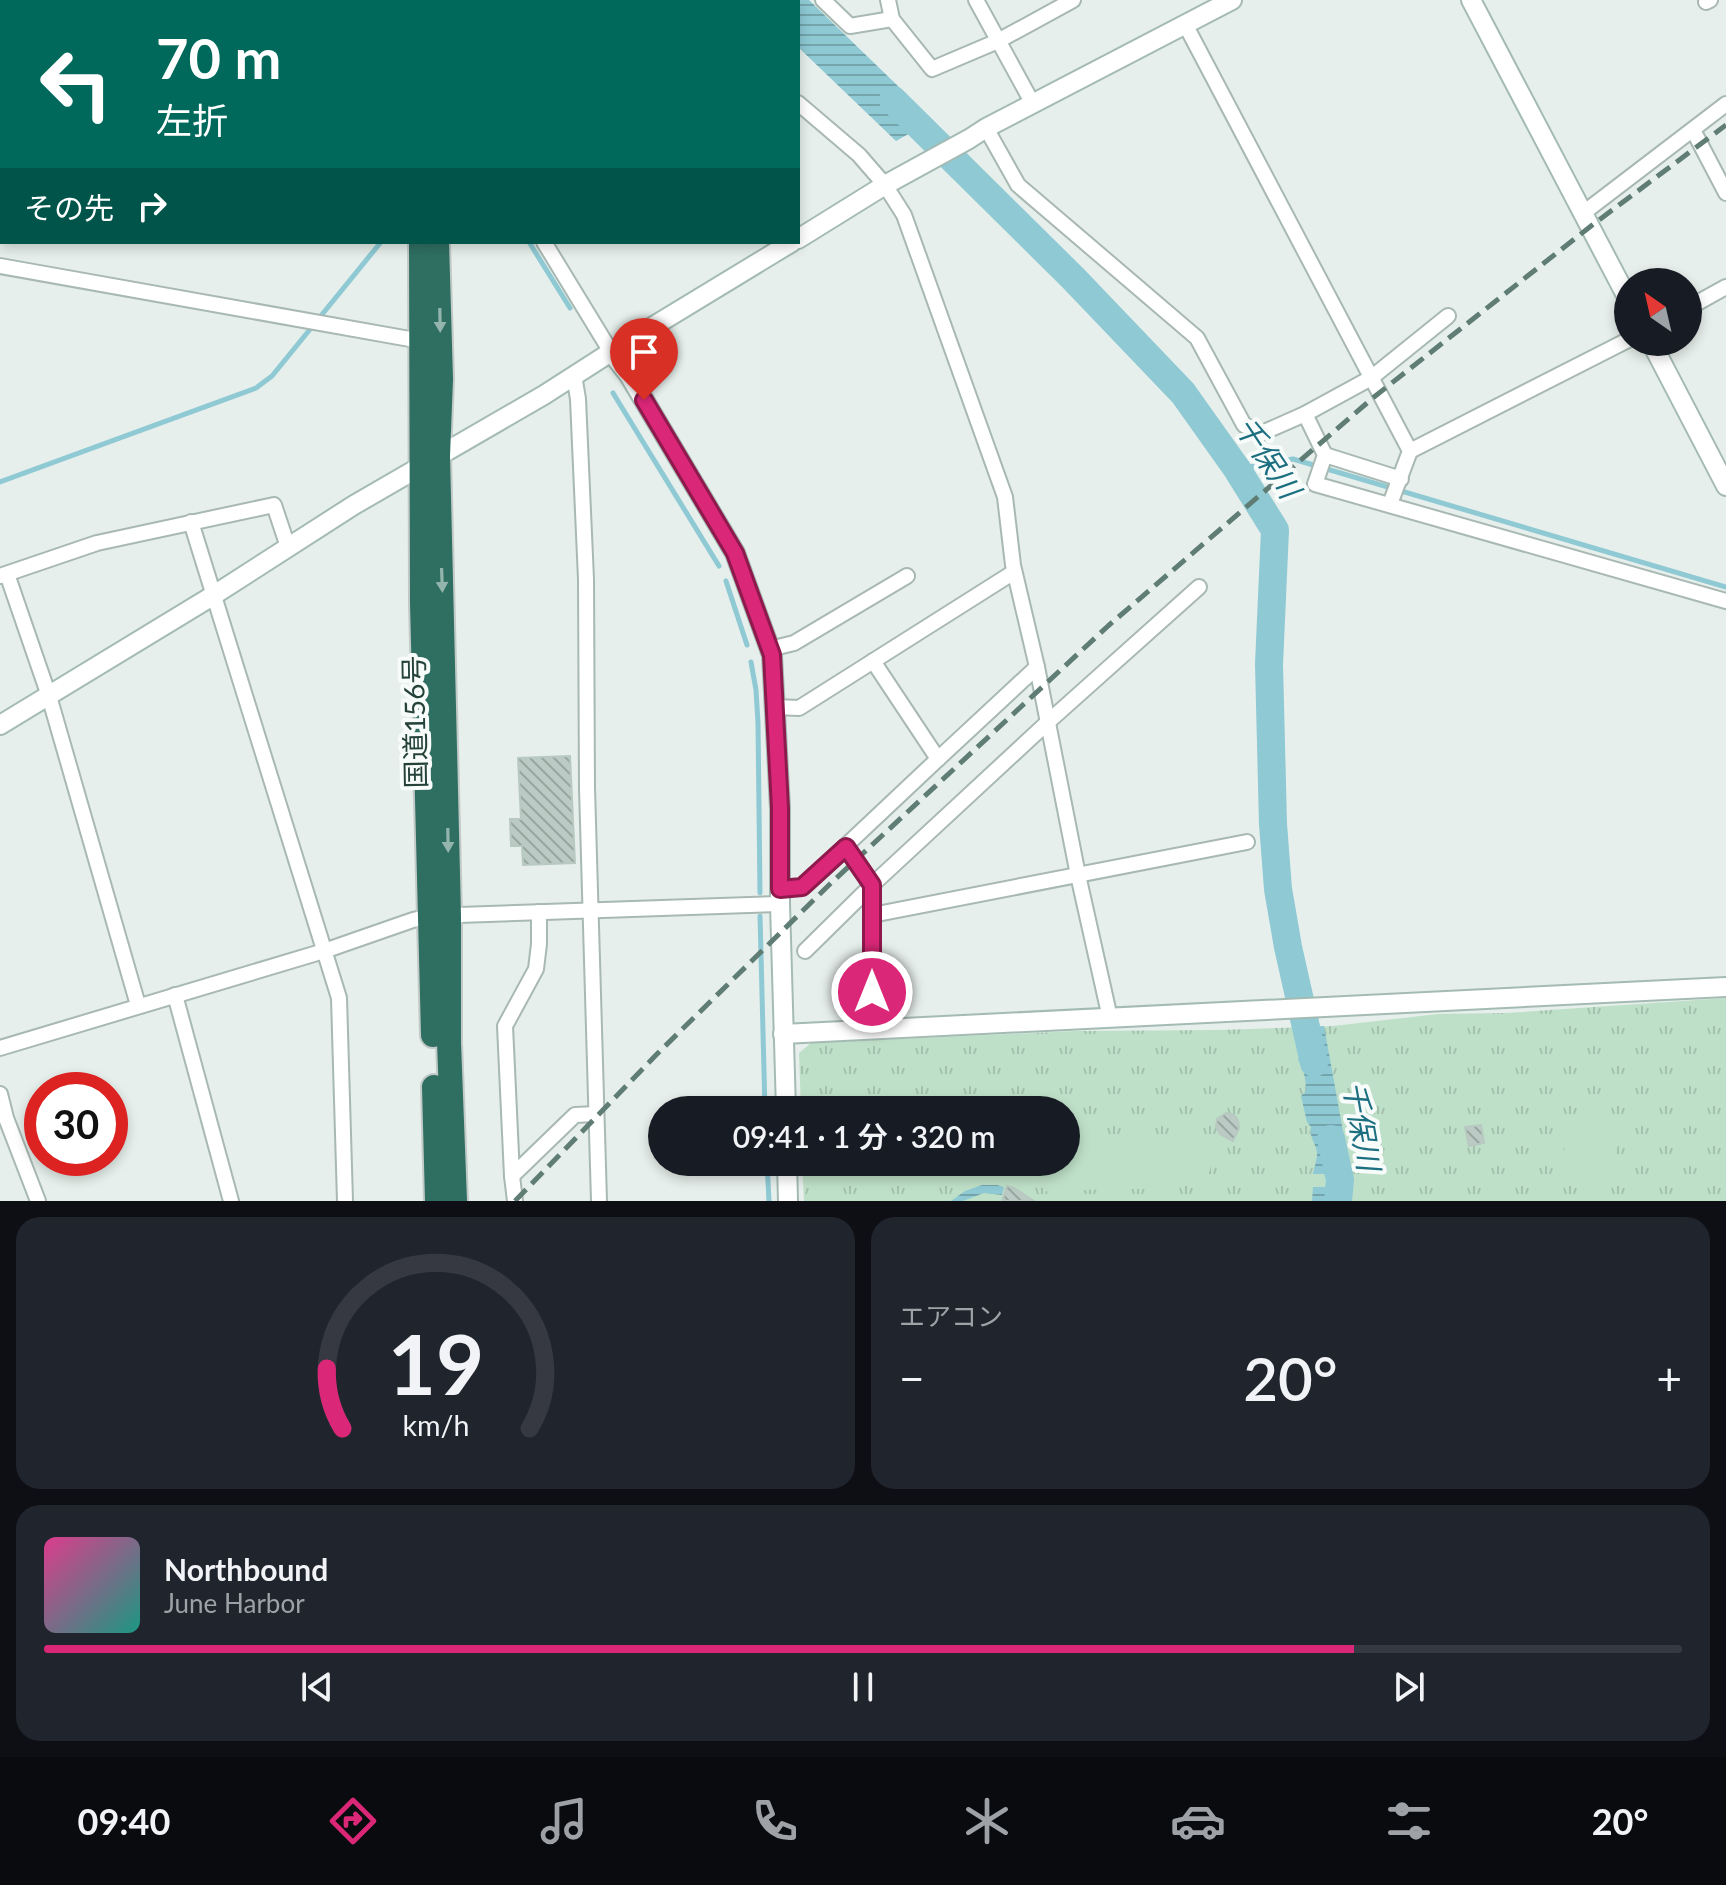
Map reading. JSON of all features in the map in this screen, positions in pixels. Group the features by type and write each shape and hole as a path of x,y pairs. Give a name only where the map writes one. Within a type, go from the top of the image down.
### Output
{"highway":[{"name":"国道156号","path":"421,244 421,341 430,461 440,916 437,1201"},
{"name":"国道156号","path":"430,461 441,379 437,244"},
{"name":"国道156号","path":"440,916 455,1201"}],"street":[{"path":"823,0 850,26 892,19"},
{"path":"888,0 892,19 932,69 998,41 1073,0"},
{"path":"976,0 1033,104"},
{"path":"800,238 986,128 1232,0"},
{"path":"1471,0 1614,273"},
{"path":"1185,24 1410,451"},
{"path":"1582,214 1726,104"},
{"path":"800,105 859,155 885,185 904,215 1005,497 1014,572 1037,667 1110,1018"},
{"path":"986,128 1018,185 1197,338 1244,425 1262,433 1305,414 1371,378 1448,316"},
{"path":"1693,130 1726,193"},
{"path":"545,244 611,352 629,375 735,553 772,655 780,808 785,1096"},
{"path":"0,725 214,595 354,505 544,395 789,244"},
{"path":"0,266 421,341"},
{"path":"1702,300 1726,287"},
{"path":"1390,504 1410,451 1614,347"},
{"path":"1658,356 1726,486"},
{"path":"574,375 578,399 586,579 589,911 599,1201"},
{"path":"1305,414 1325,455 1315,484 1726,601"},
{"path":"1325,455 1401,479"},
{"path":"138,1005 49,696 3,575 97,543 274,505 288,547"},
{"path":"191,522 339,998 345,1201"},
{"path":"776,707 799,708 1014,572"},
{"path":"770,649 794,643 907,576"},
{"path":"805,951 1048,722 1199,587"},
{"path":"873,661 938,759"},
{"path":"0,1048 324,951 413,920 440,916 589,911 780,896 802,887 1037,667"},
{"path":"872,915 1247,842"},
{"path":"846,847 872,885 872,1029"},
{"path":"515,1201 505,1026 536,969 539,912"},
{"path":"783,1034 1726,987"},
{"path":"175,995 231,1201"},
{"path":"0,1094 38,1201"},
{"path":"512,1176 575,1115 596,1114"},
{"path":"787,1176 788,1201"}],"green space":[{"path":"1726,998 1726,1201 804,1201 803,1176 1080,1176 1080,1096 801,1096 799,1053 811,1043 1075,1031 1333,1026 1438,1014 1506,1013"},
{"path":"1587,1124 1606,1128 1613,1145 1618,1145 1612,1171 1597,1181 1584,1183 1571,1180 1564,1153 1567,1143 1579,1132 1577,1126"},
{"path":"1194,1136 1208,1145 1211,1165 1202,1184 1149,1189 1048,1192 1025,1176 1080,1176 1080,1140"}],"water":[{"path":"800,0 809,0 899,87 930,122 896,141 800,49"},
{"path":"1324,1026 1347,1153 1346,1174 1335,1175 1332,1171 1313,1174 1317,1153 1301,1096 1306,1091 1306,1083 1298,1060 1301,1053 1294,1027"},
{"path":"982,1185 1004,1187 1002,1195 984,1193 963,1201 951,1201 965,1191"},
{"path":"1348,1186 1347,1201 1312,1201 1313,1187 1325,1187 1332,1191 1335,1187"}],"building":[{"path":"570,756 575,863 523,865 522,846 511,846 510,819 521,819 518,758"},
{"path":"1226,1113 1238,1120 1239,1128 1233,1141 1220,1134 1216,1127 1217,1119"},
{"path":"1481,1125 1484,1143 1469,1146 1465,1127"},
{"path":"1007,1186 1014,1188 1034,1201 1002,1201"}],"waterway":[{"name":"千保川","path":"893,100 1073,278 1183,393 1237,469 1275,530 1269,664 1273,824 1278,889 1314,1063"},
{"path":"0,482 256,388 272,376 379,244"},
{"path":"530,244 570,308"},
{"path":"613,393 719,566"},
{"path":"1237,469 1293,459 1726,587"},
{"path":"726,581 747,645"},
{"path":"751,662 758,723 760,893"},
{"path":"760,916 765,1096"},
{"name":"千保川","path":"1331,1139 1340,1180 1338,1201"},
{"path":"768,1176 769,1201"}],"railway":[{"path":"515,1201 656,1055 831,883 1108,626 1374,397 1591,226 1726,125"}],"route":[{"path":"644,400 735,553 772,655 780,808 780,889 802,887 846,847 872,885 872,992"}]}
